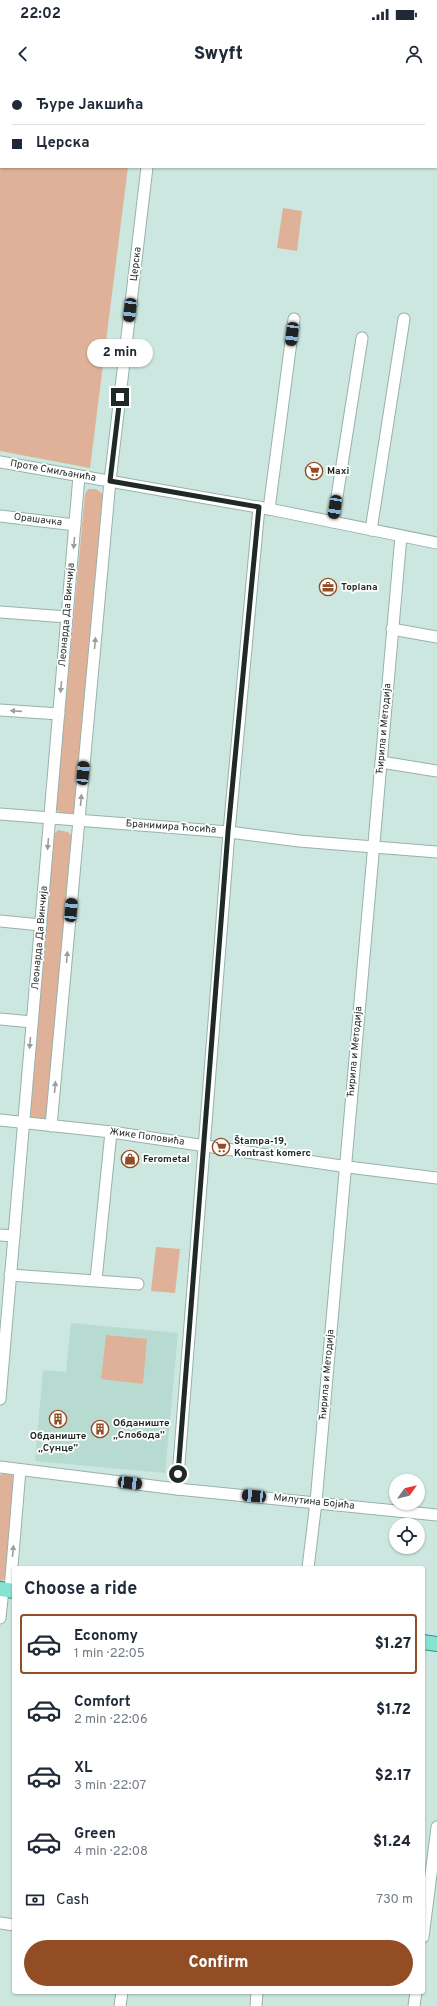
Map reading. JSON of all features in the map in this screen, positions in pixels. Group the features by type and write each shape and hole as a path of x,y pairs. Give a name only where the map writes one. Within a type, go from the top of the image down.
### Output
{"main road":[{"path":"425,1642 437,1644"}],"street":[{"name":"Церска","path":"110,481 147,168"},
{"path":"177,1489 228,832 264,508 294,319"},
{"path":"371,530 404,319"},
{"path":"333,522 362,338"},
{"name":"Проте Смиљанића","path":"0,462 264,508 437,543"},
{"name":"Леонарда Да Винчија","path":"0,1399 2,1352 14,1236 79,476"},
{"path":"51,1126 110,481"},
{"name":"Орашачка","path":"0,516 75,525"},
{"name":"Ћирила и Методија","path":"308,1566 316,1502 344,1166 401,536"},
{"path":"0,612 67,617"},
{"path":"392,629 437,637"},
{"path":"0,710 59,714"},
{"path":"381,762 437,771"},
{"name":"Бранимира Ћосића","path":"0,814 228,832 299,841 437,852"},
{"path":"0,921 41,925"},
{"path":"0,1019 32,1022"},
{"name":"Жике Поповића","path":"0,1120 111,1132 437,1178"},
{"path":"96,1280 111,1132"},
{"path":"0,1235 14,1236"},
{"path":"10,1275 138,1284"},
{"name":"Милутина Бојића","path":"0,1467 177,1489 437,1515"},
{"path":"0,1618 7,1590 20,1470"},
{"path":"425,1921 437,1827"},
{"path":"0,1923 12,1925"},
{"path":"120,2006 122,1994"},
{"path":"256,2006 257,1994"},
{"path":"414,2006 416,1994"}],"shaded area":[{"path":"0,168 128,168 90,468 0,451"},
{"path":"283,208 302,211 297,251 277,248"},
{"path":"88,489 96,489 103,494 76,812 74,815 60,813 56,809 85,494"},
{"path":"58,830 68,832 73,837 48,1116 45,1120 31,1118 29,1113 54,834"},
{"path":"156,1247 180,1249 175,1293 151,1291"},
{"path":"71,1323 178,1333 165,1473 35,1461 43,1370 66,1372"},
{"path":"106,1335 147,1339 143,1384 101,1379"},
{"path":"6,1472 12,1475 16,1481 6,1577 0,1583 0,1475"}],"place":[{"name":"Maxi","path":"314,471"},
{"name":"Toplana","path":"328,587"},
{"name":"Štampa-19, Kontrast komerc","path":"221,1147"},
{"name":"Ferometal","path":"130,1159"},
{"name":"Обданиште „Сунце”","path":"58,1419"},
{"name":"Обданиште „Слобода”","path":"100,1429"}],"route":[{"path":"120,397 110,481 259,507 228,832 209,1089 202,1158 193,1298 178,1474"}]}
